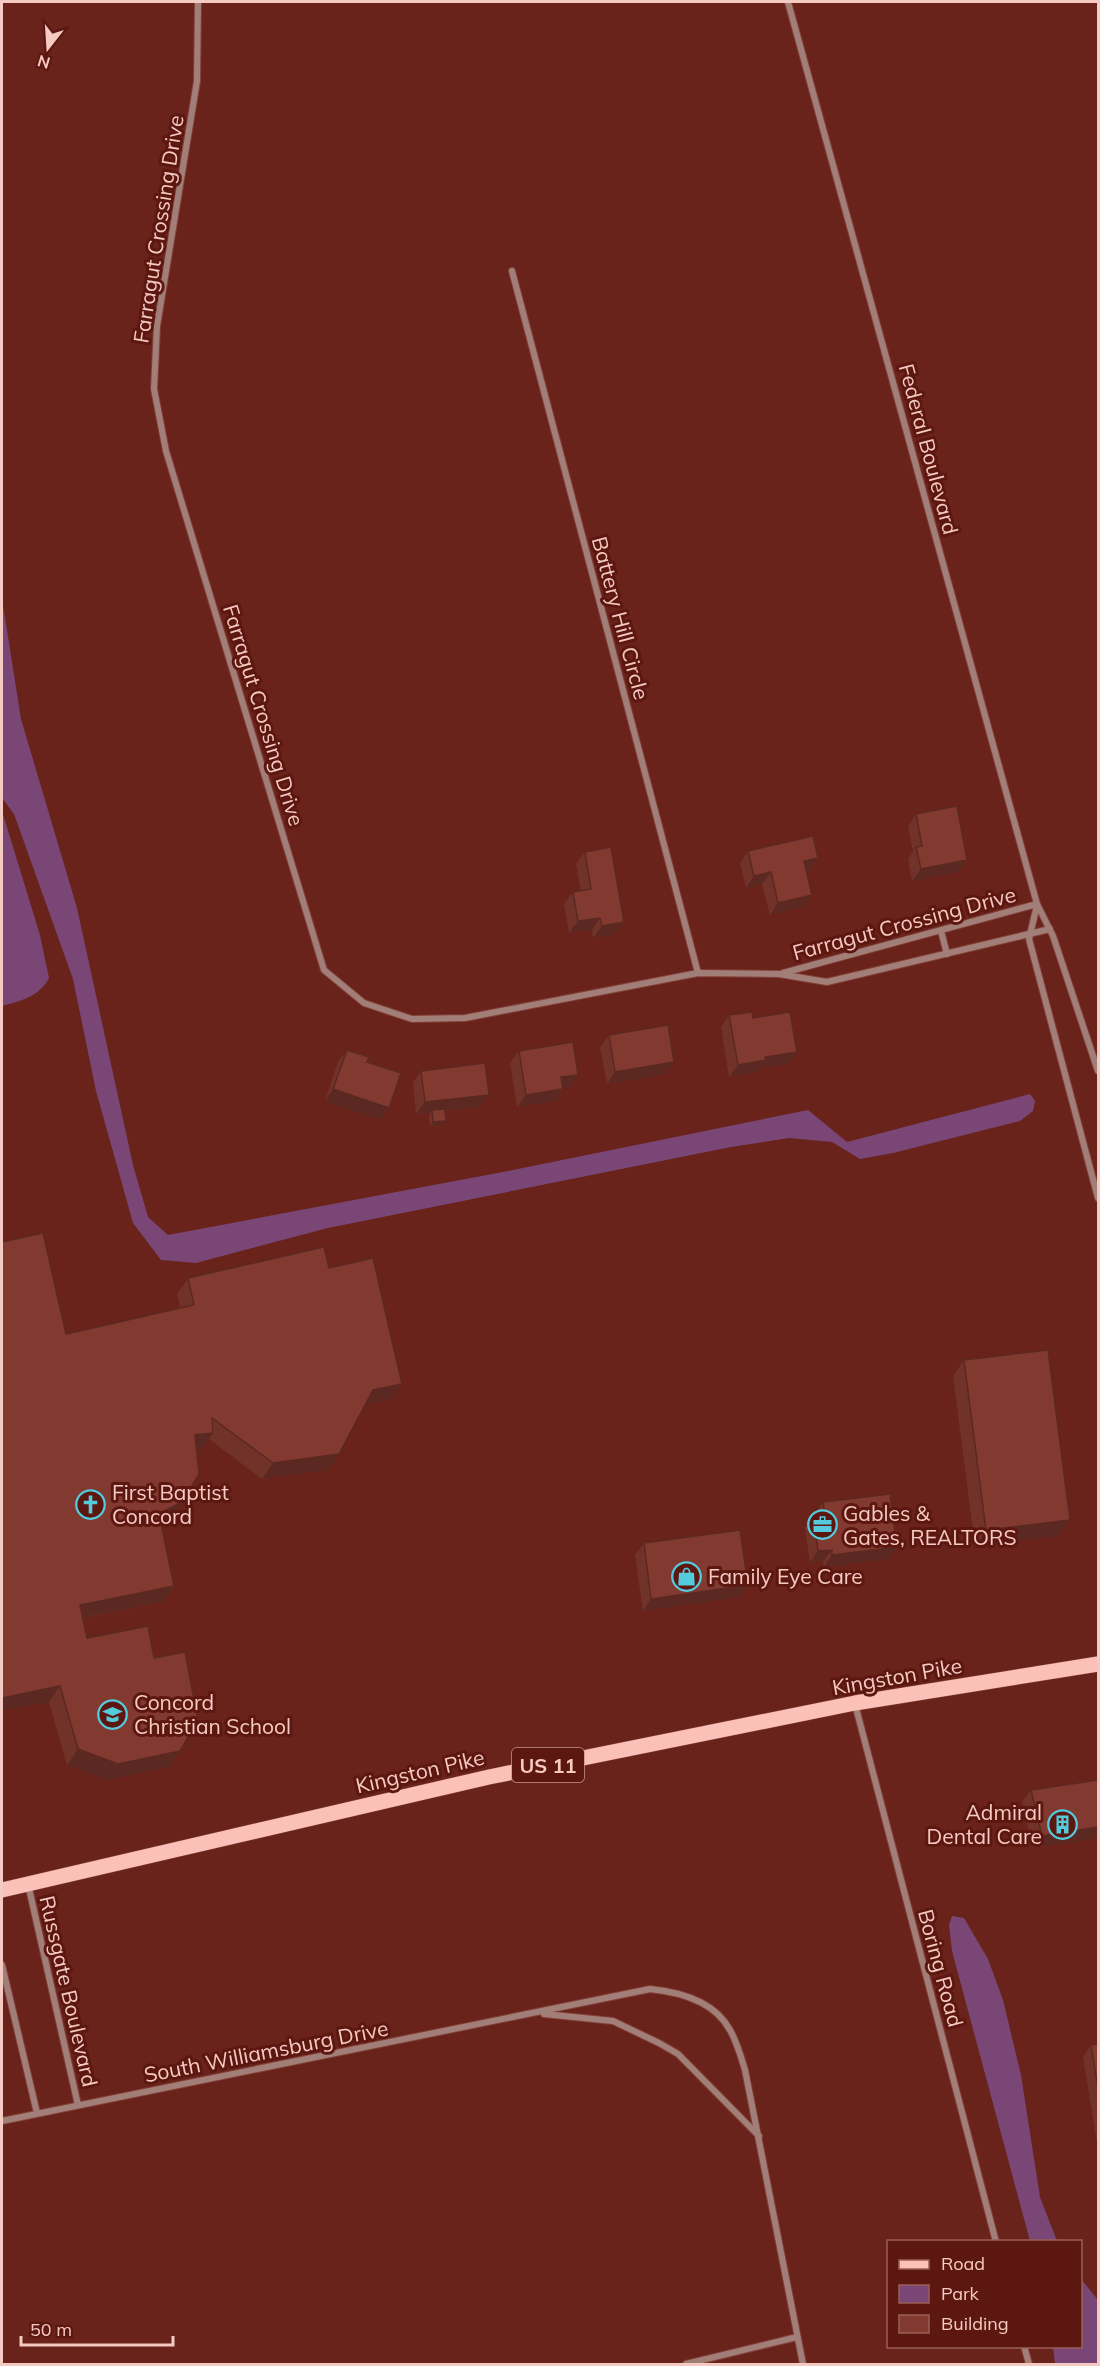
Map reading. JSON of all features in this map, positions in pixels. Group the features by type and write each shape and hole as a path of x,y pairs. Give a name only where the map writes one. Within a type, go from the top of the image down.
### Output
{"main road":[{"name":"Kingston Pike","path":"2,1890 489,1777 855,1703 1098,1664"}],"street":[{"name":"Farragut Crossing Drive","path":"198,2 197,81 157,326 154,389 166,451 324,970 364,1003 412,1019 465,1018 698,973 779,974 827,982 1050,929"},
{"name":"Federal Boulevard","path":"788,2 1037,904 1050,929 1098,1071"},
{"name":"Battery Hill Circle","path":"512,271 698,973"},
{"name":"Federal Boulevard","path":"1037,904 1030,934 1032,950 1098,1198"},
{"name":"Farragut Crossing Drive","path":"779,974 1037,904"},
{"path":"941,931 947,954"},
{"name":"Boring Road","path":"855,1703 996,2240"},
{"name":"Russgate Boulevard","path":"28,1884 78,2105"},
{"path":"2,1965 37,2113"},
{"name":"South Williamsburg Drive","path":"2,2121 650,1989 673,1992 695,1999 713,2012 730,2029 745,2070 802,2364"},
{"name":"South Williamsburg Drive","path":"536,2013 613,2021 659,2043 678,2054 759,2136"},
{"path":"686,2364 797,2337"},
{"path":"1025,2348 1029,2364"}],"green space":[{"path":"2,599 21,719 77,908 133,1165 148,1217 168,1235 503,1172 808,1110 847,1142 1030,1094 1035,1101 1033,1111 1020,1121 860,1159 832,1142 789,1138 731,1147 328,1228 196,1263 161,1260 133,1223 96,1091 73,979 14,814 2,798"},
{"path":"2,811 40,935 49,978 35,993 23,1000 2,1006"},
{"path":"952,1916 964,1918 988,1959 1003,2000 1021,2075 1040,2197 1057,2240 1030,2240 952,1951 949,1925"},
{"path":"1082,2280 1098,2300 1098,2364 1055,2364 1053,2348 1082,2348"}],"building":[{"path":"957,806 967,860 921,869 916,847 922,846 916,814"},
{"path":"813,836 818,858 804,861 812,895 778,903 771,872 754,876 748,851"},
{"path":"611,847 624,922 602,926 600,918 578,921 573,892 591,889 585,852"},
{"path":"752,1012 753,1018 790,1012 797,1052 765,1057 766,1060 738,1065 729,1015"},
{"path":"668,1025 674,1062 615,1072 609,1035"},
{"path":"573,1042 578,1075 561,1077 563,1089 526,1095 519,1051"},
{"path":"347,1050 369,1057 367,1062 401,1073 389,1108 333,1089"},
{"path":"485,1063 489,1095 425,1102 421,1071"},
{"path":"445,1109 446,1121 433,1122 432,1110"},
{"name":"First Baptist Concord","path":"43,1233 66,1334 194,1305 188,1278 324,1247 329,1268 373,1258 402,1384 373,1390 339,1454 273,1463 212,1418 213,1433 195,1435 199,1474 182,1502 159,1514 174,1586 80,1605 87,1638 148,1626 154,1658 185,1652 198,1720 180,1751 118,1764 78,1749 60,1686 2,1698 2,1242"},
{"path":"1048,1350 1070,1520 986,1530 964,1360"},
{"path":"890,1494 897,1547 832,1555 832,1550 818,1551 814,1516 825,1515 823,1502"},
{"name":"Family Eye Care","path":"740,1530 748,1585 651,1599 644,1543"},
{"name":"Admiral Dental Care","path":"1098,1780 1098,1827 1042,1836 1031,1790"},
{"path":"1098,2044 1098,2088 1091,2045"}],"place":[{"name":"First Baptist Concord","path":"91,1504"},
{"name":"Gables & Gates, REALTORS","path":"822,1525"},
{"name":"Family Eye Care","path":"687,1576"},
{"name":"Concord Christian School","path":"113,1714"},
{"name":"Admiral Dental Care","path":"1063,1824"}]}
